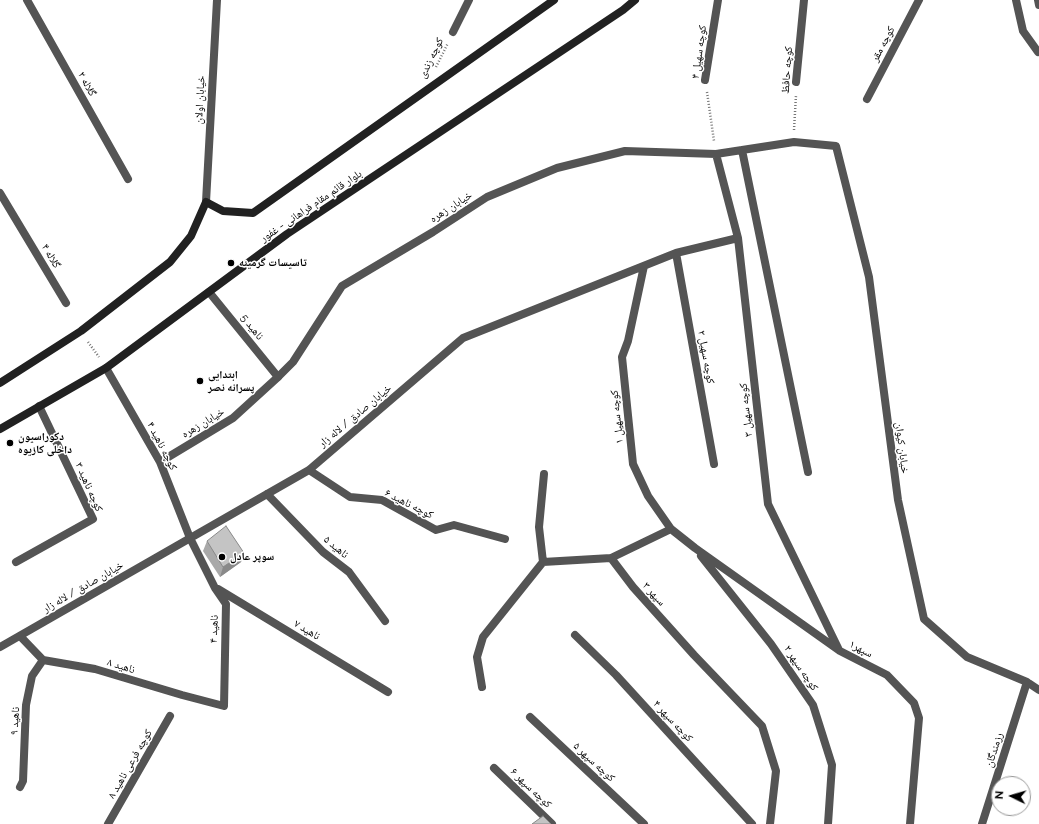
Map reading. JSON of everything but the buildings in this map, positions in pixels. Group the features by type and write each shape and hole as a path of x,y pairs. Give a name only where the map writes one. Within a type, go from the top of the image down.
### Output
{"main road":[{"path":"0,384 81,331 170,262 191,236 206,202 223,212 253,213 554,0"},
{"name":"بلوار قائم مقام فراهانی - غفور","path":"0,429 106,368 287,234 623,10 635,0"}],"street":[{"name":"گلاله ۲","path":"27,0 128,179"},
{"name":"خیابان اولان","path":"206,202 217,0"},
{"path":"453,32 469,0"},
{"name":"کوچه سهیل ۴","path":"705,80 718,0"},
{"name":"کوچه حافظ","path":"796,82 804,0"},
{"name":"کوچه مقر","path":"868,99 919,0"},
{"path":"1016,0 1023,31 1039,52"},
{"path":"1038,0 1039,5"},
{"name":"خیابان زهره","path":"160,462 233,418 293,362 342,286 433,232 487,197 557,168 625,151 716,154 794,142 836,146"},
{"name":"خیابان کیوان","path":"836,146 869,277 898,500 924,619 967,657 1027,682 1039,690"},
{"path":"742,150 808,472"},
{"name":"کوچه سهیل ۳","path":"716,154 738,238 768,504 840,651"},
{"name":"گلاله ۴","path":"0,193 66,303"},
{"name":"خیابان صادق / لاله زار","path":"0,647 309,470 463,338 676,253 738,238"},
{"name":"کوچه سهیل ۲","path":"676,253 714,464"},
{"name":"کوچه سهیل ۱","path":"644,266 628,341 622,357 633,464 648,496 671,528 694,548"},
{"name":"ناهید 5","path":"209,292 278,376"},
{"name":"کوچه ناهید ۴","path":"106,368 160,462 190,538"},
{"name":"کوچه ناهید ۳","path":"16,562 93,519 39,406"},
{"name":"کوچه ناهید ۶","path":"309,470 350,497 382,500 436,530 454,525 504,538"},
{"path":"482,687 477,657 483,637 543,562 539,526 544,474"},
{"name":"ناهید ۵","path":"267,494 323,552 349,572 385,621"},
{"path":"543,562 611,558 671,528"},
{"name":"ناهید ۴","path":"190,538 226,604 224,706"},
{"name":"سپهر۱","path":"694,548 840,651 887,675 914,703 919,718 910,824"},
{"name":"کوچه سپهر ۲","path":"694,548 772,644 813,705 832,766 828,824"},
{"name":"سپهر ۳","path":"611,558 633,587 658,615 762,726 776,771 770,824"},
{"name":"ناهید ۷","path":"216,588 388,692"},
{"name":"کوچه سپهر ۴","path":"575,635 616,675 752,824"},
{"path":"20,636 43,660"},
{"name":"ناهید ۸","path":"43,660 95,669 224,706"},
{"name":"ناهید ۹","path":"20,787 23,781 26,706 32,676 43,660"},
{"name":"رزمندگان","path":"982,824 1027,682"},
{"name":"کوچه فرعی ناهید ۸","path":"108,824 170,716"},
{"name":"کوچه سپهر ۵","path":"530,717 644,824"},
{"name":"کوچه سپهر ۶","path":"494,768 552,824"}],"path":[{"name":"کوچه زندی","path":"424,91 453,32"},
{"name":"کوچه سهیل ۴","path":"705,80 716,154"},
{"name":"کوچه حافظ","path":"794,142 796,82"},
{"path":"81,331 106,368"}],"place":[{"name":"تاسیسات گرمینه","path":"231,263"},
{"name":"ابتدایی پسرانه نصر","path":"200,381"},
{"name":"دکوراسیون داخلی کازیوه","path":"10,443"},
{"name":"سوپر عادل","path":"222,557"}]}
